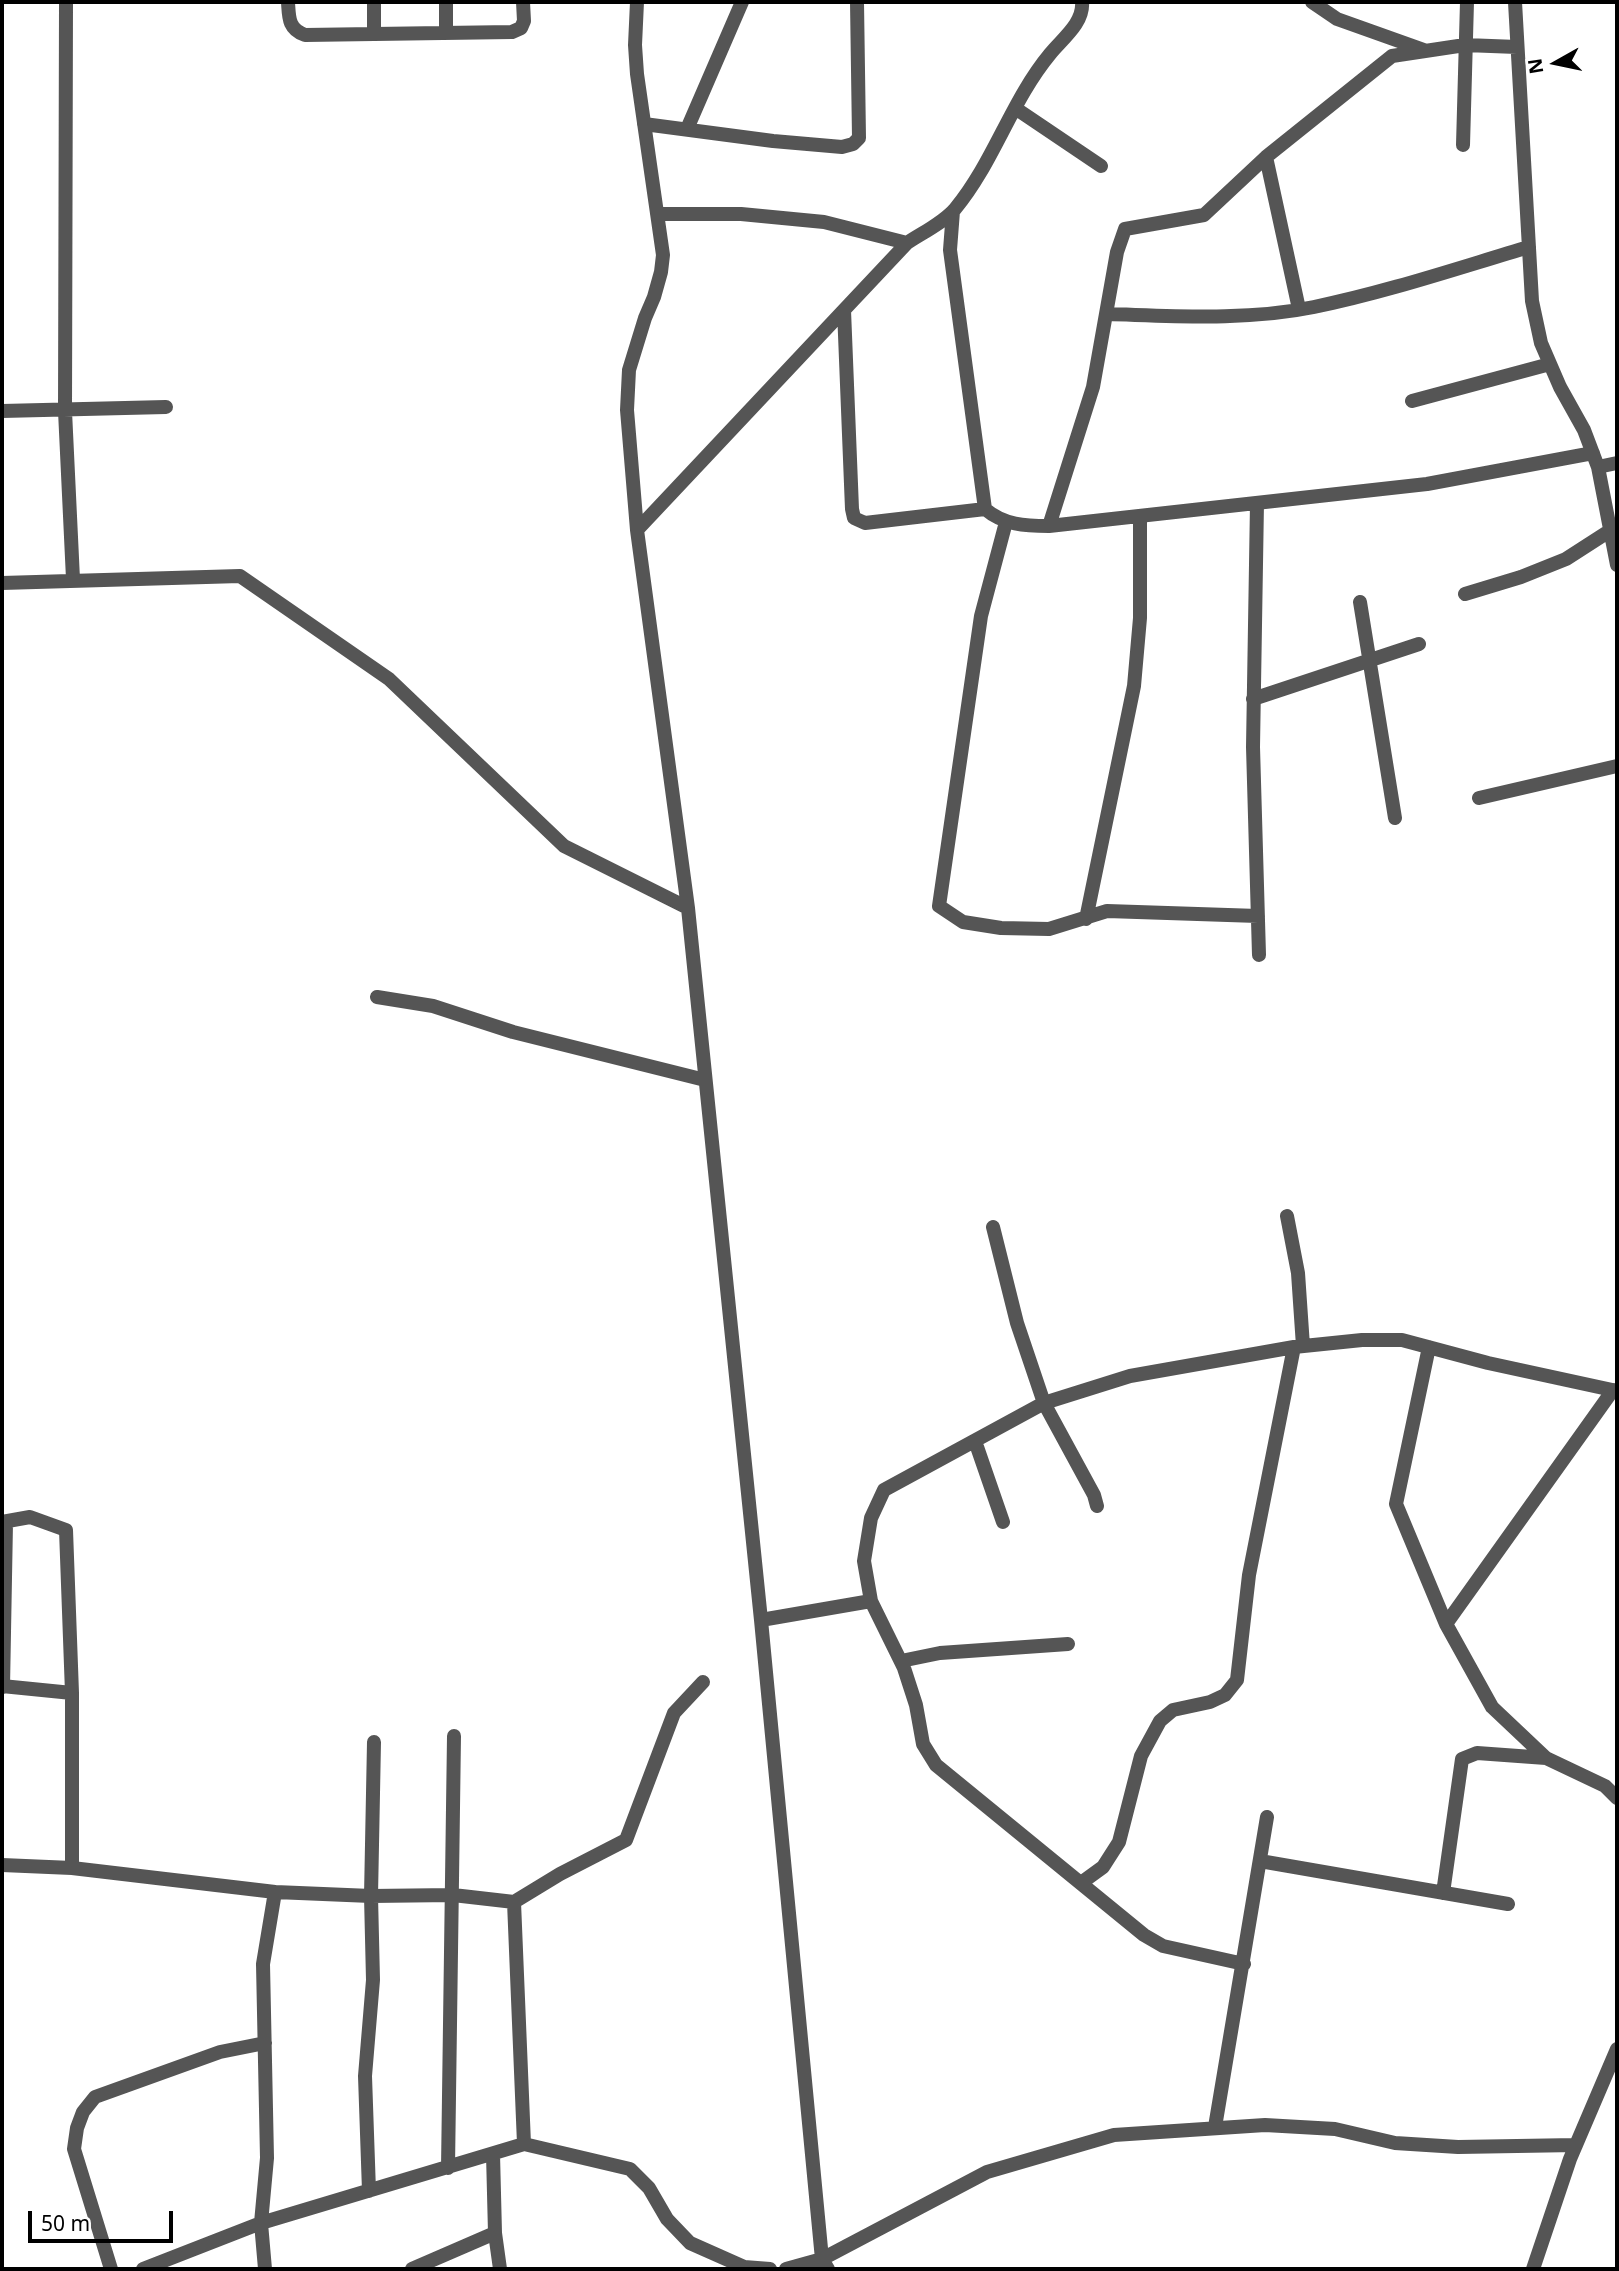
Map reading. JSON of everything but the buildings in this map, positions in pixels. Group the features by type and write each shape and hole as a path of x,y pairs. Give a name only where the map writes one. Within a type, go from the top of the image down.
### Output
{"street":[{"path":"66,2 65,411 73,579"},
{"path":"288,2 289,21 298,33 305,35 512,32 521,28 524,20 523,2"},
{"path":"374,2 374,34"},
{"path":"446,2 446,33"},
{"path":"636,2 635,45 663,255 661,272 629,370 626,410 637,530 688,908 825,2264"},
{"path":"687,129 742,2"},
{"path":"644,124 800,143 842,147 853,144 859,138 857,2"},
{"path":"637,530 907,243 953,211 980,174 1015,108 1045,60 1079,20 1082,2"},
{"path":"1312,2 1337,19 1426,50"},
{"path":"1462,145 1467,2"},
{"path":"1515,2 1532,301 1541,343 1584,430 1598,467 1617,565"},
{"path":"1049,526 1093,387 1117,252 1125,229 1204,215 1266,157 1392,56 1465,45 1517,47"},
{"path":"1015,108 1101,166"},
{"path":"1266,157 1299,309"},
{"path":"953,211 950,250 985,509 1006,522 1024,526 1049,526 1427,484 1593,453"},
{"path":"657,214 741,214 824,222 907,243"},
{"path":"1107,314 1217,317 1299,309 1396,287 1529,247"},
{"path":"844,310 854,518 864,523 985,509"},
{"path":"1412,401 1550,364"},
{"path":"2,411 166,407"},
{"path":"1598,467 1617,463"},
{"path":"1257,503 1253,699 1259,955"},
{"path":"1086,919 1134,686 1140,618 1140,516"},
{"path":"1006,522 981,616 939,906 963,922 1001,928 1049,929 1107,912 1258,916"},
{"path":"1465,594 1521,577 1566,559 1611,530"},
{"path":"2,583 240,576 389,679 564,846 688,908"},
{"path":"1360,602 1395,818"},
{"path":"1253,699 1419,644"},
{"path":"1479,797 1617,765"},
{"path":"377,996 433,1006 513,1032 705,1080"},
{"path":"1081,1883 1103,1867 1119,1842 1141,1756 1160,1721 1173,1710 1210,1702 1225,1695 1237,1680 1249,1575 1298,1346 1298,1273 1287,1216"},
{"path":"993,1227 1017,1323 1044,1403 1094,1494 1097,1506"},
{"path":"1244,1964 1163,1946 1144,1935 936,1765 923,1744 916,1705 901,1661 872,1601 864,1561 871,1518 884,1490 1044,1403 1130,1376 1298,1346 1362,1340 1402,1340 1489,1363 1615,1391 1446,1624"},
{"path":"1429,1348 1396,1504 1446,1624 1492,1707 1546,1758 1605,1786 1617,1798"},
{"path":"975,1441 1003,1522"},
{"path":"72,1693 2,1686 4,1522 30,1517 66,1530 72,1693 72,1868"},
{"path":"761,1620 872,1601"},
{"path":"901,1661 940,1653 1068,1644"},
{"path":"2,1865 72,1868 275,1892 371,1896 453,1895 514,1902 559,1874 626,1840 674,1713 703,1682"},
{"path":"448,2168 454,1736"},
{"path":"369,2191 365,2076 373,1980 371,1896 374,1742"},
{"path":"1443,1893 1462,1759 1477,1753 1546,1758"},
{"path":"1215,2127 1267,1817"},
{"path":"1260,1861 1508,1904"},
{"path":"265,2269 261,2223 267,2158 263,1964 275,1892"},
{"path":"514,1902 524,2144"},
{"path":"111,2269 74,2149 83,2112 95,2097 220,2052 265,2043"},
{"path":"1533,2269 1576,2145 1617,2049"},
{"path":"786,2269 825,2264 987,2172 1114,2136 1265,2125 1335,2129 1395,2143 1458,2147 1576,2145"},
{"path":"143,2269 261,2223 524,2144 630,2169 649,2188 667,2219 690,2243 744,2267 770,2269"},
{"path":"493,2154 495,2233 500,2269"},
{"path":"412,2269 495,2233"}]}
